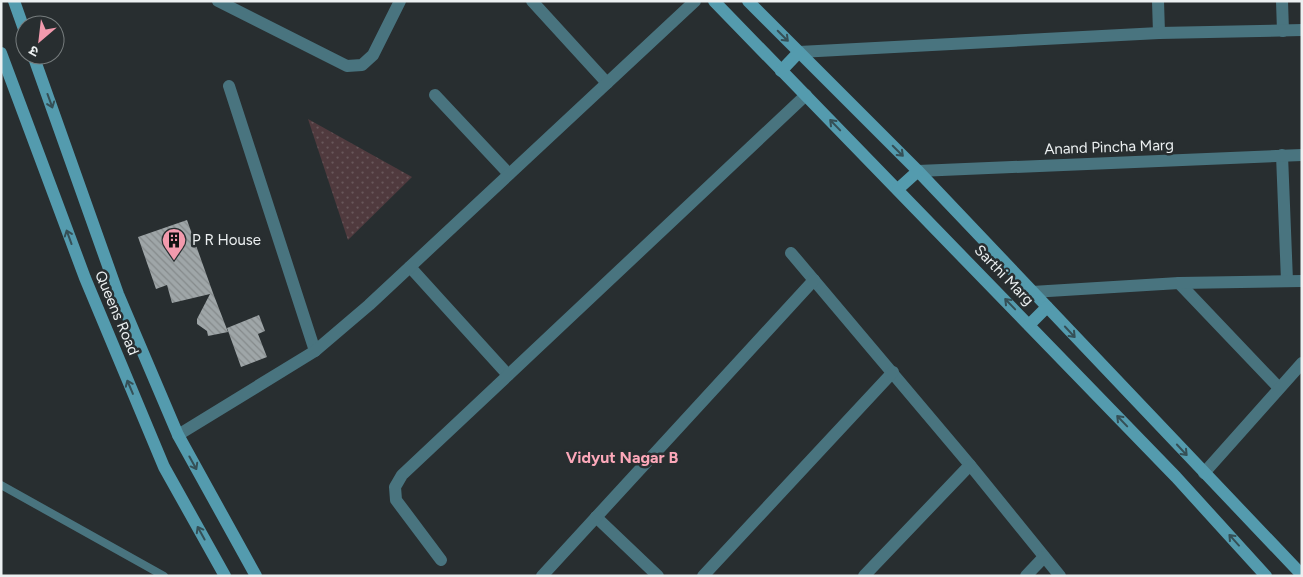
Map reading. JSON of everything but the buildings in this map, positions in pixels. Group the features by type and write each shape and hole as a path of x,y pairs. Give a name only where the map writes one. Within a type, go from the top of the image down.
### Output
{"street":[{"path":"14,1 19,15"},
{"path":"218,1 347,66 362,65 373,55 400,1"},
{"path":"532,1 607,83"},
{"path":"178,435 315,351 410,267 695,1"},
{"name":"Sarthi Marg","path":"714,1 1176,477 1266,576"},
{"path":"748,1 918,171 1302,575"},
{"path":"1158,1 1159,33"},
{"path":"1282,1 1283,31"},
{"path":"781,71 799,52 1159,33 1302,30"},
{"name":"Queens Road","path":"1,53 85,278 160,458 225,576"},
{"name":"Queens Road","path":"37,65 118,294 178,435 251,574"},
{"path":"229,86 315,351"},
{"path":"435,95 509,174"},
{"path":"441,560 396,500 395,487 402,475 796,107 806,95"},
{"name":"Anand Pincha Marg","path":"918,171 1162,162 1302,154"},
{"path":"1282,155 1287,281"},
{"path":"898,189 918,171"},
{"path":"791,253 893,372 1060,576"},
{"path":"410,267 508,376"},
{"path":"542,576 814,280"},
{"path":"1032,292 1179,283 1302,280"},
{"path":"1179,283 1279,388"},
{"path":"1029,325 1047,307"},
{"path":"1204,473 1302,364"},
{"path":"703,576 893,372"},
{"path":"864,576 970,465"},
{"path":"596,517 658,576"},
{"path":"1026,576 1044,556"}],"lane":[{"path":"1,485 164,576"}],"shaded area":[{"path":"308,119 412,177 348,240"}],"place":[{"name":"P R House","path":"174,261"}],"district":[{"name":"Vidyut Nagar B","path":"622,457"}]}
